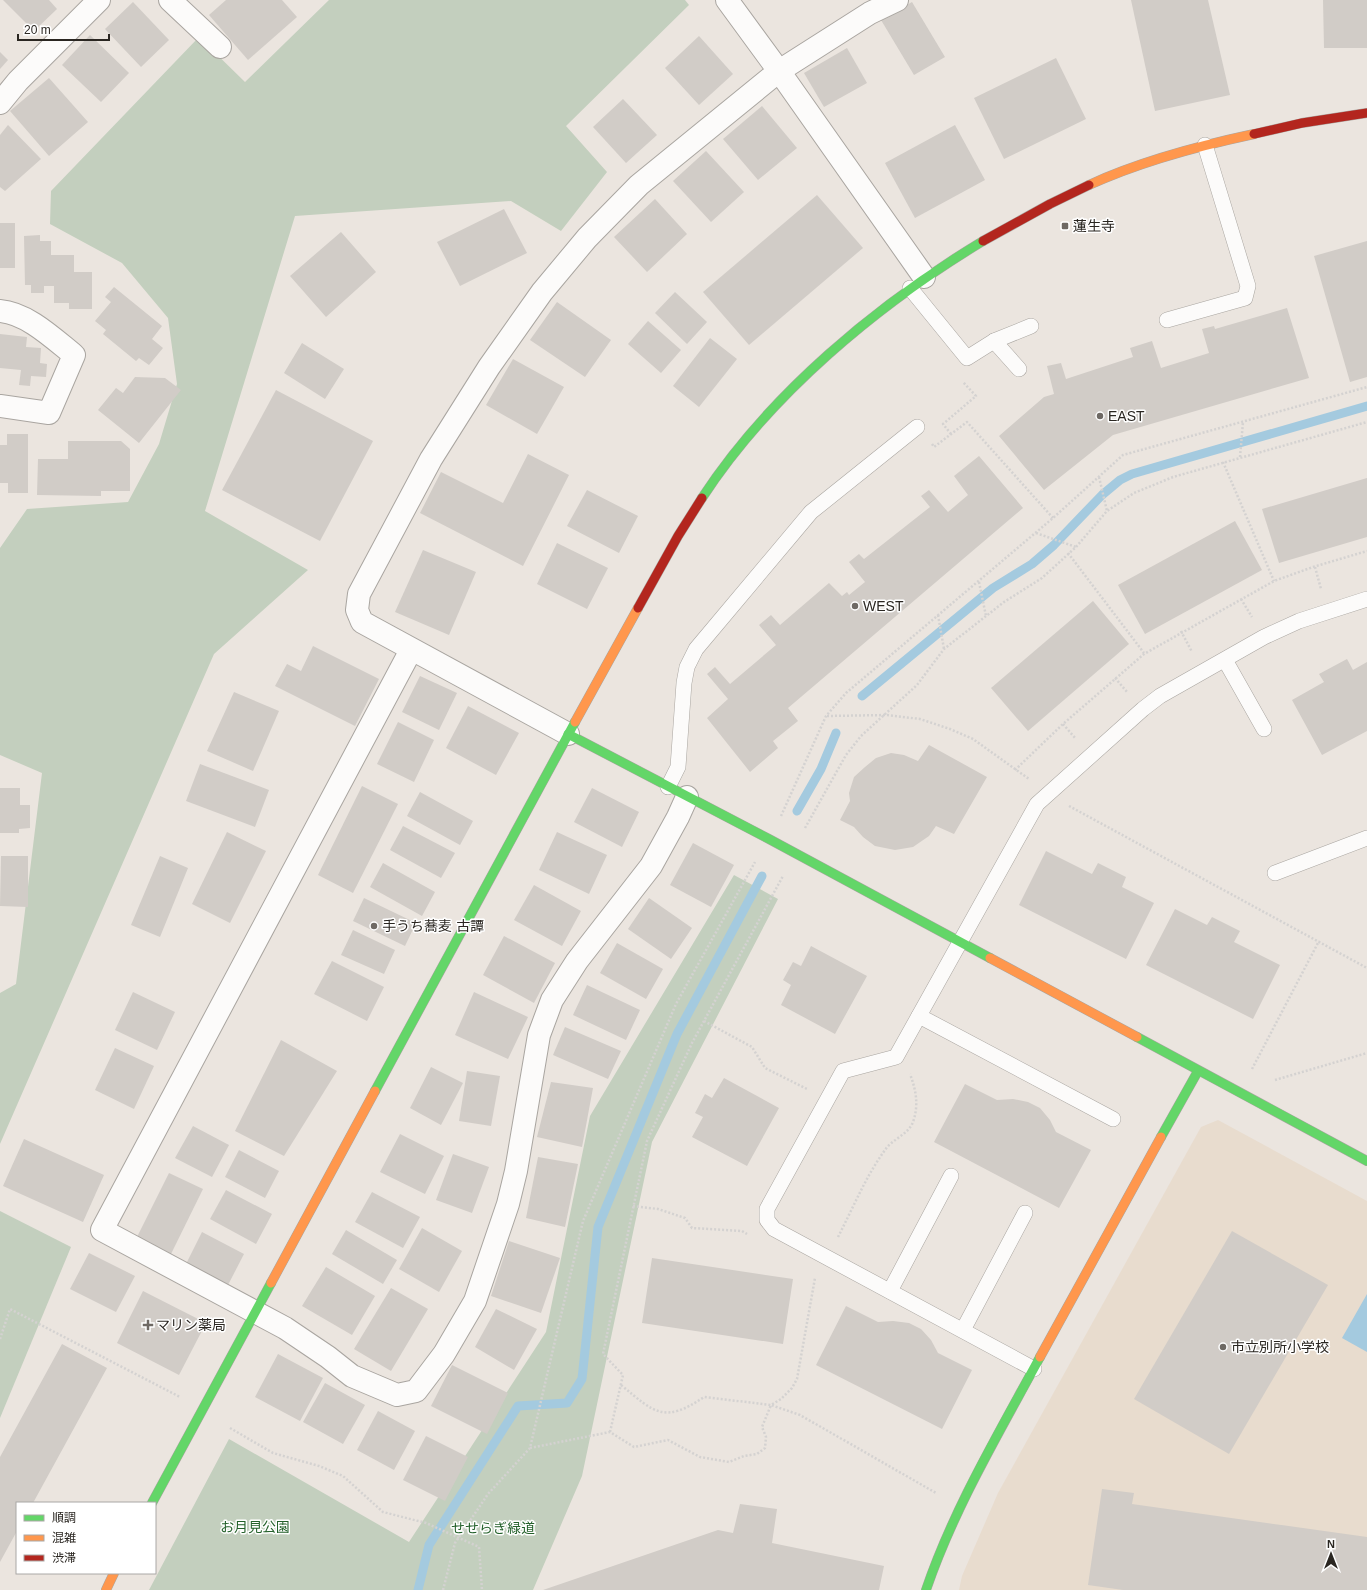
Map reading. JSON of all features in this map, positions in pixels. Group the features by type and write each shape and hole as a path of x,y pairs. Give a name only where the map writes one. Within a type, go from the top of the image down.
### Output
{"street":[{"path":"0,103 18,81 99,0"},
{"path":"170,0 220,47"},
{"path":"727,0 779,71 917,283"},
{"path":"897,0 870,13 779,71 639,185 587,238 542,292 485,374 431,459 359,594 357,610 362,622 412,650 677,792 769,839 1367,1161"},
{"path":"153,1502 568,734 669,552 699,502 738,450 790,392 859,328 917,283 959,254 1012,223 1108,176 1205,145 1324,119 1367,113"},
{"path":"0,311 30,322 74,355 49,413 0,406"},
{"path":"412,650 102,1230 285,1328 328,1357 352,1376 397,1395 416,1391 444,1354 475,1301 508,1204 516,1171 539,1035 552,1000 577,961 651,866 678,817 677,792"},
{"path":"926,1590 934,1564 958,1511 1034,1369 1198,1071"},
{"path":"106,1590 114,1574"}],"lane":[{"path":"1167,320 1245,298 1248,286 1205,145"},
{"path":"917,283 967,358 994,341 1031,326"},
{"path":"994,341 1019,369"},
{"path":"677,792 684,683 687,667 696,648 811,512 917,427"},
{"path":"1034,1369 774,1229 767,1220 767,1209 843,1071 896,1057 1037,804 1160,696 1264,638 1299,621 1367,599"},
{"path":"1225,660 1264,729"},
{"path":"1275,873 1367,838"},
{"path":"919,1016 1113,1118"},
{"path":"890,1291 951,1176"},
{"path":"963,1330 1025,1213"}],"path":[{"path":"959,377 976,396 943,424 951,434 967,422 1053,518"},
{"path":"779,820 826,716 846,693 1036,533 1122,455 1367,387"},
{"path":"1240,457 1244,422"},
{"path":"802,832 846,755 861,736 917,685 944,649 1004,602 1042,578 1076,547 1107,511 1134,493 1166,480 1240,457 1367,422"},
{"path":"1223,462 1274,581"},
{"path":"1099,477 1107,511"},
{"path":"1036,533 1076,547"},
{"path":"1015,770 1063,724 1144,654 1181,631 1274,581 1313,567 1367,551"},
{"path":"1068,553 1144,654"},
{"path":"979,581 986,616"},
{"path":"938,615 944,649"},
{"path":"826,716 885,715 920,719 950,729 973,739 1031,780"},
{"path":"1063,802 1367,968"},
{"path":"443,1590 455,1543 488,1494 530,1448 583,1221 676,1004 758,857"},
{"path":"610,1432 624,1375 603,1354 647,1141 692,1043 785,872"},
{"path":"1250,1073 1318,941"},
{"path":"704,1021 752,1047 765,1068 828,1099"},
{"path":"1275,1080 1367,1053"},
{"path":"530,1448 610,1432 634,1447 668,1440 700,1457 729,1462 744,1456 757,1454 764,1448 766,1437 762,1427 771,1405 781,1399 792,1388 797,1379 816,1274 886,1148 909,1130 913,1122 918,1104 915,1086 910,1072"},
{"path":"633,1206 658,1209 685,1218 692,1228 742,1230 748,1235"},
{"path":"0,1339 10,1309 203,1409"},
{"path":"621,1385 649,1408 669,1413 687,1408 704,1397 771,1405 800,1415 940,1495"},
{"path":"230,1428 273,1453 319,1466 343,1476 383,1512 426,1523 458,1539 479,1547 482,1590"}],"shaded area":[{"name":"市立別所小学校","path":"1218,1120 1367,1201 1367,1590 959,1590 962,1576 998,1493 1201,1127"}],"green space":[{"path":"329,0 685,0 689,5 566,126 607,172 561,231 511,201 295,216 205,511 308,570 214,654 0,1144 0,993 16,984 42,773 0,755 0,548 27,509 128,502 159,444 177,384 168,318 122,263 50,224 51,191 199,37 245,82"},
{"name":"せせらぎ緑道","path":"734,875 778,899 652,1142 582,1476 533,1590 149,1590 229,1439 409,1542 546,1332 590,1116"},
{"path":"0,1211 71,1247 0,1418"}],"water":[{"path":"1367,1294 1367,1352 1342,1338"}],"building":[{"path":"3,0 49,0 57,9 34,31"},
{"path":"226,0 282,0 297,17 248,60 209,15"},
{"path":"1131,0 1208,0 1230,95 1155,111"},
{"path":"1323,0 1367,0 1367,48 1324,48"},
{"path":"133,2 169,40 141,67 105,29"},
{"path":"912,2 945,57 914,75 881,20"},
{"path":"90,35 129,73 101,102 62,65"},
{"path":"699,36 733,74 699,105 665,68"},
{"path":"847,48 867,83 824,107 804,73"},
{"path":"0,52 8,60 0,69"},
{"path":"1056,58 1086,119 1004,159 974,98"},
{"path":"49,78 88,122 49,156 10,111"},
{"path":"623,99 657,135 626,163 593,127"},
{"path":"762,106 797,148 758,180 723,139"},
{"path":"8,125 41,159 5,191 0,187 0,135"},
{"path":"955,125 985,180 915,218 885,163"},
{"path":"706,151 744,192 711,222 673,181"},
{"path":"817,195 863,248 749,345 703,292"},
{"path":"655,199 687,234 647,272 614,237"},
{"path":"504,209 527,253 460,286 437,242"},
{"path":"0,223 15,223 15,268 0,268"},
{"path":"341,232 376,272 326,317 290,276"},
{"path":"40,235 40,241 51,241 51,255 74,255 74,272 92,272 92,309 69,309 69,303 54,303 54,286 44,286 44,293 31,293 31,285 25,285 24,236"},
{"path":"1367,241 1367,377 1350,382 1314,256"},
{"path":"114,287 162,326 152,339 163,348 149,365 139,358 136,361 103,334 106,330 95,321 111,302 105,297"},
{"path":"675,292 707,322 687,344 655,313"},
{"path":"557,302 611,340 585,377 530,340"},
{"name":"EAST","path":"1287,308 1309,378 1113,435 1044,490 999,436 1044,397 1054,394 1047,366 1061,363 1066,379 1133,357 1130,348 1152,341 1161,368 1209,353 1202,329 1214,326 1215,329"},
{"path":"648,321 681,350 661,373 628,344"},
{"path":"0,334 27,337 26,347 41,348 40,363 47,364 46,377 31,376 30,386 19,385 21,370 0,368"},
{"path":"710,338 737,359 699,407 673,386"},
{"path":"302,343 344,369 325,399 284,373"},
{"path":"513,359 564,387 537,434 486,405"},
{"path":"135,377 165,378 181,390 139,443 98,410 116,388 123,393"},
{"path":"276,390 373,441 320,541 222,490"},
{"path":"7,434 28,434 28,493 8,493 8,483 0,483 0,445 7,445"},
{"path":"68,441 121,441 130,449 130,491 101,491 101,496 37,495 38,459 68,459"},
{"path":"528,454 569,475 523,566 420,513 441,472 503,503"},
{"name":"WEST","path":"979,456 1023,508 788,708 798,721 773,741 778,748 750,772 707,718 728,699 707,674 715,667 730,684 776,645 759,625 771,615 780,625 829,583 842,596 847,592 849,595 865,582 849,562 859,554 864,559 930,507 921,496 929,490 948,512 968,495 954,476"},
{"path":"1367,478 1367,537 1279,563 1262,509"},
{"path":"587,490 638,516 619,553 567,526"},
{"path":"1235,521 1262,570 1145,634 1118,585"},
{"path":"557,543 608,568 587,609 537,584"},
{"path":"423,550 476,572 449,635 395,612"},
{"path":"1093,601 1129,644 1028,731 991,688"},
{"path":"313,646 379,679 355,726 275,686 287,664 301,671"},
{"path":"1347,659 1353,670 1367,662 1367,731 1322,755 1292,700 1324,682 1319,674"},
{"path":"420,676 457,693 439,730 402,712"},
{"path":"234,692 279,711 253,771 207,751"},
{"path":"468,706 519,733 496,775 446,748"},
{"path":"398,722 434,740 414,782 377,764"},
{"path":"929,745 987,777 954,834 936,826 929,836 913,847 895,850 875,846 863,837 854,827 840,820 850,801 849,793 854,777 865,767 876,758 891,753 904,755 918,761"},
{"path":"200,764 269,790 255,827 186,801"},
{"path":"362,786 398,804 353,893 318,875"},
{"path":"0,788 20,788 20,805 30,805 30,828 19,829 19,833 0,833"},
{"path":"592,788 639,812 622,847 574,822"},
{"path":"420,792 473,821 460,845 407,816"},
{"path":"403,826 455,853 441,878 390,850"},
{"path":"227,832 266,851 230,923 192,904"},
{"path":"557,832 607,855 589,894 539,870"},
{"path":"693,843 734,865 711,907 670,885"},
{"path":"1046,851 1092,874 1098,863 1126,877 1122,887 1154,903 1126,959 1019,905"},
{"path":"1,856 28,856 28,907 0,906"},
{"path":"160,856 188,868 160,937 131,925"},
{"path":"383,863 435,892 422,916 370,887"},
{"path":"534,885 581,911 562,946 514,920"},
{"path":"364,898 416,923 405,946 353,921"},
{"path":"649,898 692,928 671,959 628,929"},
{"path":"1175,909 1207,925 1212,917 1240,931 1234,942 1280,965 1253,1019 1146,965"},
{"path":"353,930 395,950 384,974 341,955"},
{"path":"504,936 555,963 534,1003 483,975"},
{"path":"617,943 663,969 646,999 600,973"},
{"path":"811,946 867,976 835,1034 781,1005 791,985 783,980 793,962 801,966"},
{"path":"332,961 384,987 367,1021 314,994"},
{"path":"587,985 640,1010 626,1040 573,1015"},
{"path":"133,992 175,1012 157,1050 115,1030"},
{"path":"474,992 528,1017 508,1059 455,1035"},
{"path":"565,1027 621,1051 608,1079 553,1055"},
{"path":"281,1040 337,1071 284,1156 235,1131"},
{"path":"115,1048 154,1066 134,1109 95,1090"},
{"path":"431,1067 463,1083 441,1125 410,1108"},
{"path":"467,1071 500,1076 491,1126 459,1121"},
{"path":"724,1078 779,1108 747,1166 692,1137 703,1117 695,1113 705,1094 712,1098"},
{"path":"551,1082 593,1088 582,1147 537,1137"},
{"path":"965,1084 997,1100 1013,1099 1028,1102 1040,1108 1050,1120 1056,1132 1091,1150 1059,1208 934,1142"},
{"path":"193,1126 229,1145 212,1177 175,1158"},
{"path":"400,1134 444,1156 425,1194 380,1172"},
{"path":"24,1139 104,1175 83,1222 3,1186"},
{"path":"239,1150 279,1171 265,1198 225,1177"},
{"path":"453,1154 489,1167 472,1213 436,1200"},
{"path":"538,1157 578,1164 565,1227 526,1218"},
{"path":"169,1173 203,1189 171,1254 137,1237"},
{"path":"226,1190 272,1214 256,1244 210,1219"},
{"path":"372,1192 420,1217 403,1248 355,1222"},
{"path":"422,1228 462,1251 439,1292 399,1269"},
{"path":"346,1230 397,1260 383,1284 332,1254"},
{"path":"1232,1231 1328,1285 1229,1454 1134,1399"},
{"path":"202,1232 244,1254 228,1285 186,1264"},
{"path":"509,1241 560,1258 541,1313 491,1296"},
{"path":"89,1253 135,1276 116,1312 70,1289"},
{"path":"652,1258 793,1279 783,1344 642,1323"},
{"path":"326,1267 375,1296 352,1335 302,1306"},
{"path":"391,1288 428,1309 391,1371 354,1349"},
{"path":"143,1291 206,1323 179,1375 117,1343"},
{"path":"846,1306 878,1322 893,1321 909,1323 921,1329 931,1340 938,1353 972,1370 942,1429 816,1365"},
{"path":"496,1309 537,1329 514,1370 475,1347"},
{"path":"62,1344 107,1368 34,1502 16,1502 16,1533 0,1562 0,1457"},
{"path":"278,1354 323,1378 300,1421 255,1397"},
{"path":"452,1365 508,1393 487,1434 431,1406"},
{"path":"325,1383 365,1405 343,1444 303,1422"},
{"path":"378,1411 415,1431 394,1470 357,1450"},
{"path":"426,1436 468,1457 445,1501 403,1480"},
{"path":"1102,1489 1134,1493 1132,1504 1367,1537 1367,1590 1123,1590 1088,1585"},
{"path":"740,1504 777,1509 772,1543 884,1566 879,1590 543,1590 718,1530 733,1533"}],"waterway":[{"path":"862,696 993,588 1032,564 1054,545 1102,495 1120,480 1132,474 1367,406"},
{"path":"797,811 821,769 836,733"},
{"path":"418,1590 429,1545 518,1406 567,1403 582,1379 598,1227 677,1034 762,876"}],"traffic: fast":[{"path":"702,498 729,460 760,423 828,354 865,323 904,294 943,266 983,241"},
{"path":"375,1091 575,722"},
{"path":"568,734 769,839 990,958"},
{"path":"1137,1037 1367,1161"},
{"path":"1161,1137 1198,1071"},
{"path":"153,1502 271,1283"},
{"path":"926,1590 950,1530 978,1471 1040,1357"}],"traffic: slow":[{"path":"1089,185 1149,161 1254,134"},
{"path":"575,722 638,608"},
{"path":"990,958 1137,1037"},
{"path":"271,1283 375,1091"},
{"path":"1040,1357 1161,1137"},
{"path":"106,1590 114,1574"}],"traffic: jam":[{"path":"1254,134 1302,123 1367,113"},
{"path":"983,241 1050,204 1089,185"},
{"path":"638,608 678,536 702,498"}],"place":[{"name":"蓮生寺","path":"1065,226"},
{"name":"EAST","path":"1100,416"},
{"name":"WEST","path":"855,606"},
{"name":"手うち蕎麦 古譚","path":"374,926"},
{"name":"マリン薬局","path":"148,1325"},
{"name":"市立別所小学校","path":"1223,1347"}],"park label":[{"name":"お月見公園","path":"255,1527"}]}
